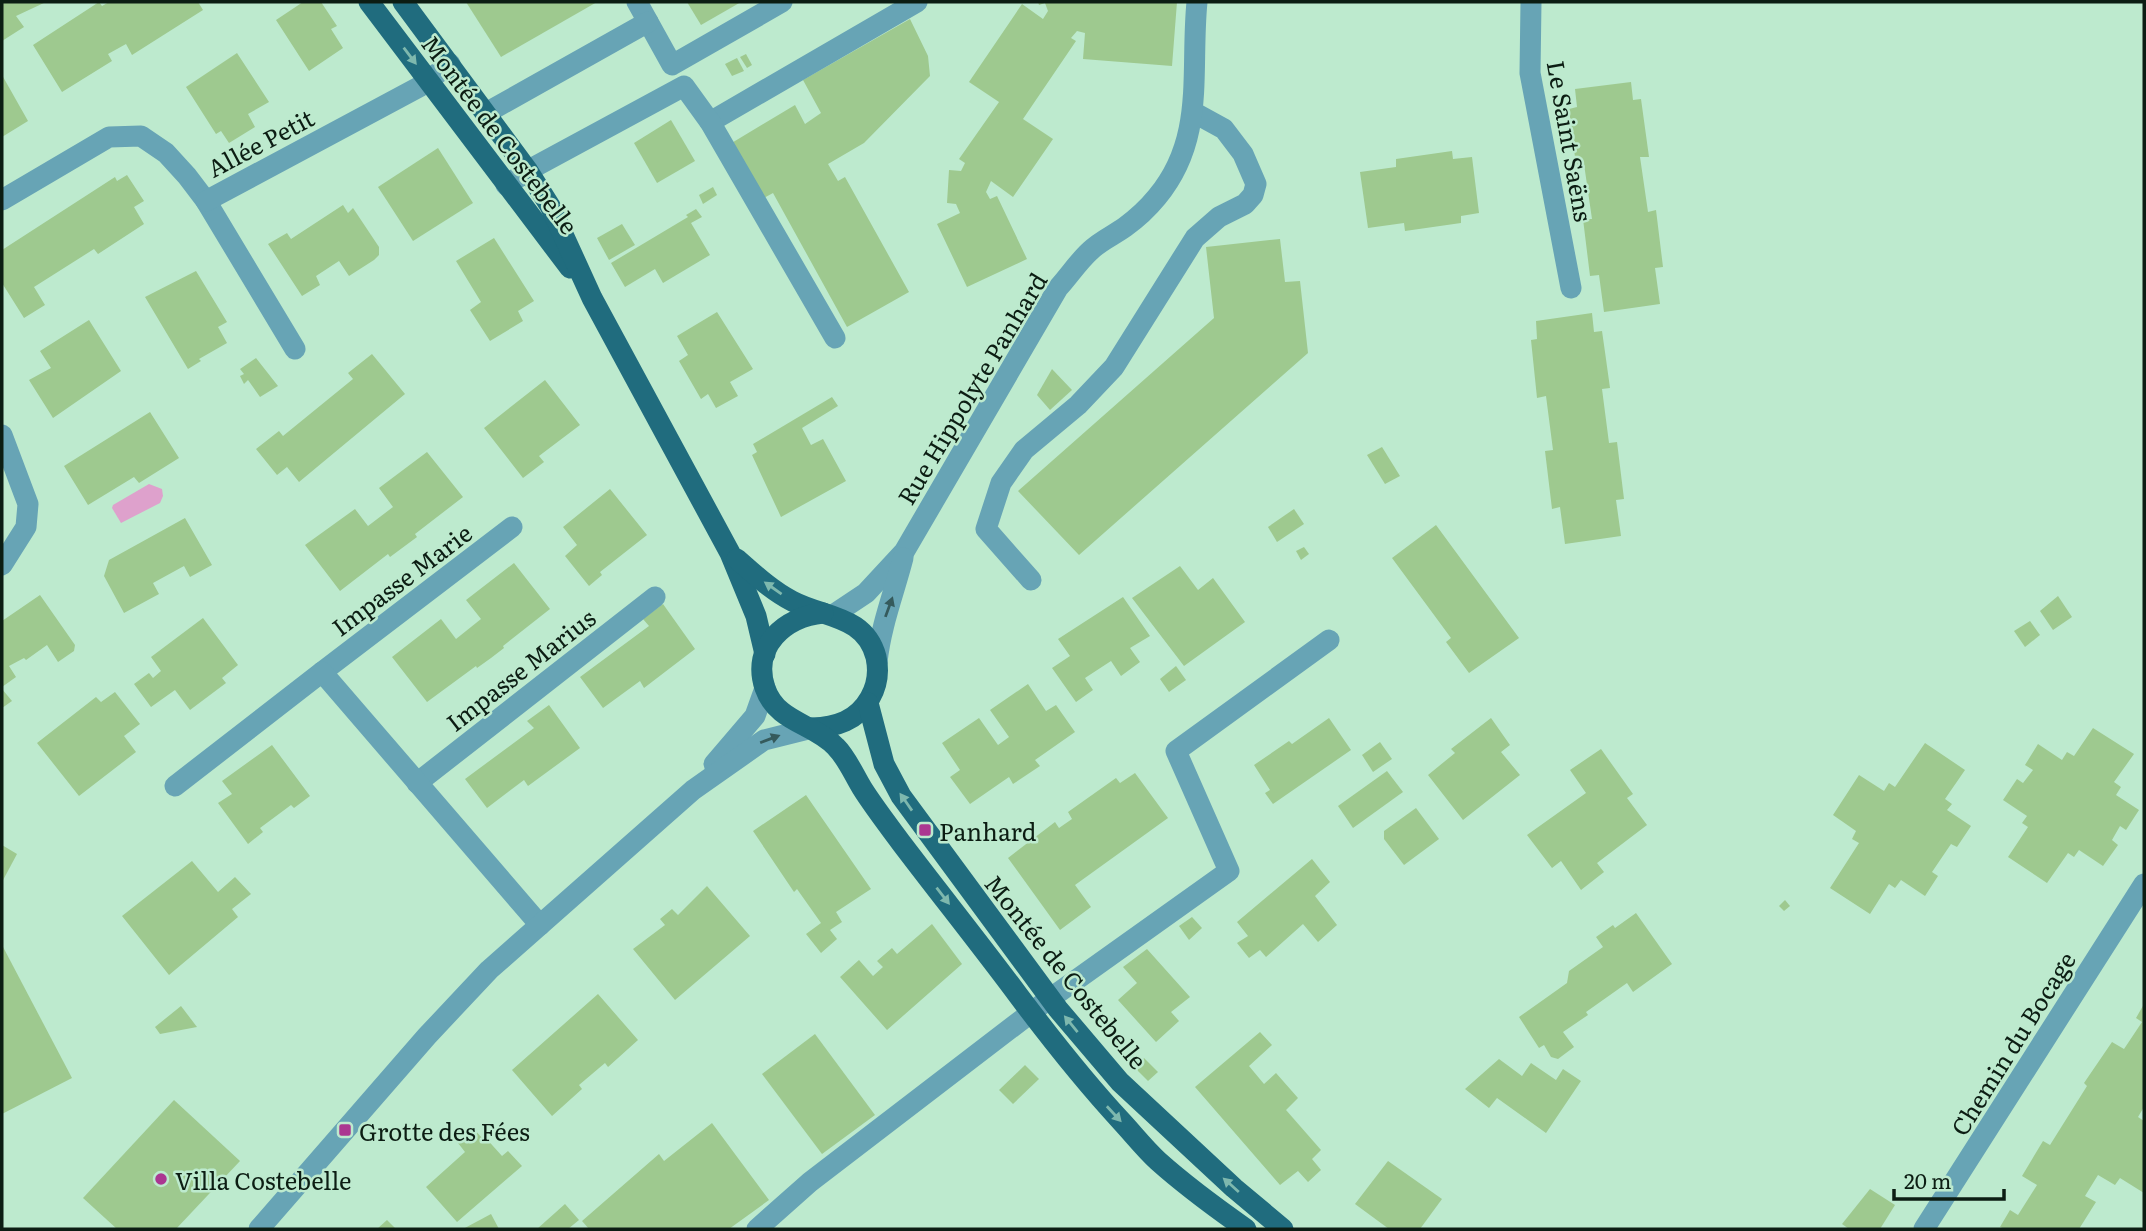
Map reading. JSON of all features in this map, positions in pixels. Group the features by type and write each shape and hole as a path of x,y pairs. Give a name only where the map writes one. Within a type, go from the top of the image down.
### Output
{"main road":[{"name":"Montée de Costebelle","path":"369,2 592,298"},
{"name":"Montée de Costebelle","path":"403,2 528,170 550,206 592,298 730,553 756,616 765,654 762,665 765,688 777,709 786,717 812,728 837,747 902,844 1086,1082 1156,1159 1205,1201 1246,1229"},
{"name":"Montée de Costebelle","path":"730,553 778,593 807,607 850,622 860,629 874,649 877,662"},
{"path":"765,654 777,633 786,624 797,618 828,614"},
{"path":"812,728 827,727 850,720 867,703 877,683 877,662"},
{"name":"Montée de Costebelle","path":"867,703 884,764 901,796 1050,998 1120,1082 1234,1188 1283,1229"}],"street":[{"path":"636,2 672,65 782,2"},
{"path":"709,122 918,2"},
{"name":"Rue Hippolyte Panhard","path":"828,614 866,593 904,552 1058,288 1091,250 1128,225 1157,198 1176,169 1194,112 1193,40 1197,2"},
{"name":"Le Saint Saëns","path":"1531,2 1530,73 1571,288"},
{"path":"486,113 648,22"},
{"name":"Allée Petit","path":"295,349 206,201 419,87 450,64"},
{"path":"506,185 528,170 684,86 709,122 835,338"},
{"path":"1031,580 986,529 1001,483 1024,450 1079,405 1114,367 1195,238 1219,217 1245,204 1256,184 1243,154 1224,129 1194,112"},
{"path":"2,200 109,137 141,136 166,153 206,201"},
{"path":"2,435 28,504 26,527 2,565"},
{"name":"Impasse Marie","path":"322,672 512,527"},
{"name":"Rue Hippolyte Panhard","path":"877,662 880,632 904,552"},
{"name":"Impasse Marius","path":"417,783 655,597"},
{"path":"757,1229 810,1182 1031,1012 1228,871 1176,751 1329,640"},
{"path":"175,786 322,672 540,925"},
{"path":"693,790 746,728 757,711 765,688"},
{"path":"259,1229 427,1036 489,970 693,790 764,740 812,728"},
{"name":"Chemin du Bocage","path":"1924,1229 2144,884"}],"shaded area":[{"path":"149,484 162,489 160,503 121,523 112,508 113,505"}],"building":[{"path":"2,2 46,2 16,16 24,27 2,41"},
{"path":"99,2 102,6 109,2 198,2 203,10 132,55 126,44 108,54 112,61 62,92 33,45"},
{"path":"303,2 321,2 337,26 331,29 343,48 309,71 276,20"},
{"path":"466,2 597,2 501,57"},
{"path":"687,2 741,2 701,25"},
{"path":"1038,2 1177,2 1172,66 1083,59 1085,33 1077,31 1071,38 1076,41 1023,119 1053,139 1013,197 991,181 986,192 990,199 997,196 1027,259 967,287 937,224 960,213 956,204 947,203 949,170 961,171 965,163 959,159 999,102 969,82 1022,4 1043,19 1048,11 1045,3 1039,5"},
{"path":"910,19 928,56 930,76 864,143 828,164 838,181 845,177 909,292 847,327 773,193 760,200 730,144 795,105 805,124 821,113 803,80"},
{"path":"237,53 269,102 248,114 255,127 229,143 221,131 216,134 186,87"},
{"path":"746,54 752,65 747,68 740,57"},
{"path":"737,58 744,71 732,76 725,64"},
{"path":"2,75 28,121 2,137"},
{"path":"1631,82 1633,100 1641,99 1649,157 1640,157 1648,212 1656,210 1663,267 1655,268 1660,304 1604,312 1599,275 1590,276 1583,219 1592,219 1584,164 1576,165 1569,109 1577,107 1575,89"},
{"path":"671,120 695,161 657,183 634,143"},
{"path":"438,148 473,203 413,241 378,187"},
{"path":"1452,151 1453,159 1472,157 1479,213 1461,216 1461,223 1405,231 1404,223 1368,228 1360,172 1396,167 1396,159"},
{"path":"127,175 144,201 134,207 144,224 98,254 94,249 34,287 45,305 24,318 2,283 2,250 115,177 117,181"},
{"path":"713,187 717,195 703,204 699,195"},
{"path":"343,205 348,213 353,208 379,247 379,255 349,276 339,261 316,276 320,285 302,296 268,244 287,233 291,239"},
{"path":"696,209 702,217 691,223 710,255 663,283 655,269 625,287 611,263 688,217 686,215"},
{"path":"622,224 635,245 609,260 597,238"},
{"path":"494,238 534,301 518,311 523,321 490,341 470,310 481,302 456,261"},
{"path":"1280,239 1285,282 1300,281 1308,353 1079,555 1018,491 1214,318 1206,247"},
{"path":"196,271 227,322 218,327 227,343 199,359 201,361 188,369 145,297"},
{"path":"717,312 753,369 730,382 738,396 716,408 708,394 701,399 679,361 688,355 677,336"},
{"path":"1592,313 1594,332 1602,331 1610,388 1602,389 1609,443 1617,442 1624,499 1616,500 1621,536 1565,544 1560,507 1552,509 1545,451 1553,450 1546,396 1537,398 1531,340 1537,339 1536,321"},
{"path":"89,320 121,371 53,418 29,380 51,368 40,351"},
{"path":"372,354 405,394 299,482 287,467 277,475 256,449 279,431 283,436 353,379 348,373"},
{"path":"256,358 278,386 260,397 248,380 244,384 240,376 244,374 240,369"},
{"path":"1052,369 1072,390 1050,410 1037,395"},
{"path":"545,380 580,425 539,456 544,462 523,478 484,428"},
{"path":"832,397 838,406 802,428 811,445 823,439 846,481 781,517 752,455 757,452 753,444"},
{"path":"150,412 179,458 139,483 134,477 88,505 64,466"},
{"path":"1382,447 1400,476 1385,484 1367,455"},
{"path":"427,452 463,497 415,534 417,537 390,557 388,554 340,591 305,545 355,509 368,526 393,507 379,488"},
{"path":"610,489 647,535 600,572 602,575 589,586 565,556 577,545 563,527"},
{"path":"1294,509 1304,524 1277,542 1268,527"},
{"path":"185,518 212,565 190,577 184,566 153,583 159,594 124,613 104,576 109,560"},
{"path":"1436,525 1519,638 1469,673 1446,642 1451,638 1392,558"},
{"path":"1304,547 1309,554 1301,560 1296,551"},
{"path":"514,563 550,609 491,658 427,702 392,657 441,619 456,639 481,619 466,600"},
{"path":"1180,566 1198,590 1213,578 1245,622 1184,666 1132,598"},
{"path":"40,595 75,645 74,651 58,662 47,645 26,660 24,658 9,666 16,677 2,687 2,621"},
{"path":"2058,596 2072,617 2053,630 2040,611"},
{"path":"1123,597 1150,636 1130,648 1140,662 1121,676 1111,661 1085,678 1093,690 1076,702 1052,668 1070,656 1058,639"},
{"path":"663,604 695,649 644,688 640,681 603,708 580,677 649,626 643,619"},
{"path":"203,618 238,665 222,678 226,683 190,710 175,690 151,707 134,684 149,673 153,678 161,671 151,657"},
{"path":"2030,621 2040,635 2025,647 2014,631"},
{"path":"1176,666 1186,680 1169,692 1160,679"},
{"path":"1028,684 1046,711 1056,705 1075,732 1035,760 1040,766 1013,784 1009,777 970,804 950,777 960,770 942,743 979,718 998,745 1009,737 990,710"},
{"path":"2,689 12,701 2,708"},
{"path":"115,692 140,724 124,736 136,752 79,796 37,743 96,697 101,702"},
{"path":"549,705 580,748 528,786 524,780 487,808 465,779 534,728 527,721"},
{"path":"1329,718 1351,750 1273,804 1265,793 1270,790 1254,765 1289,741 1292,744"},
{"path":"1491,718 1510,745 1501,752 1520,775 1463,820 1428,775 1455,753 1451,749"},
{"path":"2093,728 2134,754 2114,782 2121,787 2116,795 2139,810 2126,830 2120,826 2112,840 2118,845 2103,866 2079,850 2074,857 2068,853 2047,883 2008,857 2028,827 2022,823 2027,816 2003,800 2017,779 2023,783 2033,770 2025,765 2038,744 2062,760 2067,752 2074,756"},
{"path":"1380,742 1392,759 1373,772 1362,755"},
{"path":"1925,743 1965,770 1945,799 1952,804 1947,810 1971,826 1957,847 1951,844 1932,872 1938,876 1925,896 1901,880 1895,888 1889,884 1870,914 1830,888 1859,843 1852,839 1856,831 1833,815 1859,775 1884,791 1889,783 1895,787"},
{"path":"272,745 310,796 294,808 291,805 260,828 263,832 248,844 218,803 232,794 222,781"},
{"path":"1601,749 1633,794 1627,798 1647,825 1597,863 1604,872 1581,890 1561,861 1552,868 1527,835 1586,793 1570,770"},
{"path":"1387,771 1403,792 1353,828 1338,806"},
{"path":"1135,773 1168,818 1075,885 1091,907 1060,930 1008,858 1055,822 1059,828 1072,819 1068,812 1116,778 1120,783"},
{"path":"806,795 871,889 836,912 842,922 830,930 837,939 821,953 806,934 821,923 797,889 794,892 753,831"},
{"path":"1416,808 1439,839 1404,865 1384,839 1384,831"},
{"path":"2,845 17,854 2,882"},
{"path":"1312,859 1330,882 1315,896 1337,925 1318,942 1303,924 1266,957 1260,950 1249,958 1237,943 1248,936 1237,922"},
{"path":"192,861 218,892 235,877 251,894 232,909 238,917 169,975 122,916"},
{"path":"707,886 750,936 675,1000 633,949 665,925 660,919 672,909 678,915"},
{"path":"1785,900 1790,906 1784,911 1779,906"},
{"path":"1636,913 1672,964 1633,992 1627,983 1586,1012 1588,1015 1563,1032 1574,1047 1558,1059 1551,1057 1544,1045 1539,1048 1519,1017 1567,983 1569,971 1603,947 1596,937"},
{"path":"1192,917 1202,928 1189,940 1179,926"},
{"path":"932,924 962,964 887,1030 840,977 859,960 873,976 883,967 877,961 892,948 897,954"},
{"path":"2,945 72,1078 2,1114"},
{"path":"1147,949 1190,997 1171,1012 1179,1021 1156,1042 1118,1000 1137,983 1123,967"},
{"path":"598,994 638,1040 608,1067 605,1063 579,1085 582,1089 552,1116 512,1070"},
{"path":"2144,1004 2144,1107 2138,1117 2144,1121 2144,1193 2120,1178 2115,1185 2098,1175 2085,1196 2096,1202 2079,1229 2000,1227 2010,1210 2018,1215 2037,1185 2022,1176 2043,1141 2050,1145 2087,1086 2084,1083 2112,1042 2124,1049 2142,1022 2136,1018"},
{"path":"181,1006 197,1027 160,1034 155,1027"},
{"path":"1260,1032 1272,1045 1249,1066 1264,1084 1276,1073 1298,1098 1286,1110 1321,1150 1312,1159 1321,1170 1308,1182 1298,1171 1280,1185 1195,1087"},
{"path":"815,1034 875,1115 822,1154 762,1074"},
{"path":"1144,1058 1158,1072 1148,1081 1135,1068"},
{"path":"1499,1059 1522,1076 1531,1063 1556,1080 1563,1069 1581,1081 1546,1133 1497,1098 1489,1108 1465,1089"},
{"path":"1025,1065 1039,1079 1013,1104 999,1090"},
{"name":"Villa Costebelle","path":"174,1100 240,1161 176,1229 117,1229 83,1198"},
{"path":"712,1123 769,1200 729,1229 589,1229 582,1221 659,1154 664,1161"},
{"path":"474,1129 502,1156 508,1151 522,1166 457,1222 426,1187 465,1152 458,1143"},
{"path":"1388,1161 1442,1199 1420,1229 1389,1229 1355,1204"},
{"path":"1870,1189 1895,1205 1880,1229 1849,1229 1842,1224"},
{"path":"565,1204 579,1220 568,1229 537,1229"},
{"path":"491,1214 499,1229 463,1229"},
{"path":"387,1220 396,1229 377,1229"}],"place":[{"name":"Panhard","path":"925,830"},
{"name":"Grotte des Fées","path":"345,1130"},
{"name":"Villa Costebelle","path":"161,1179"}]}
